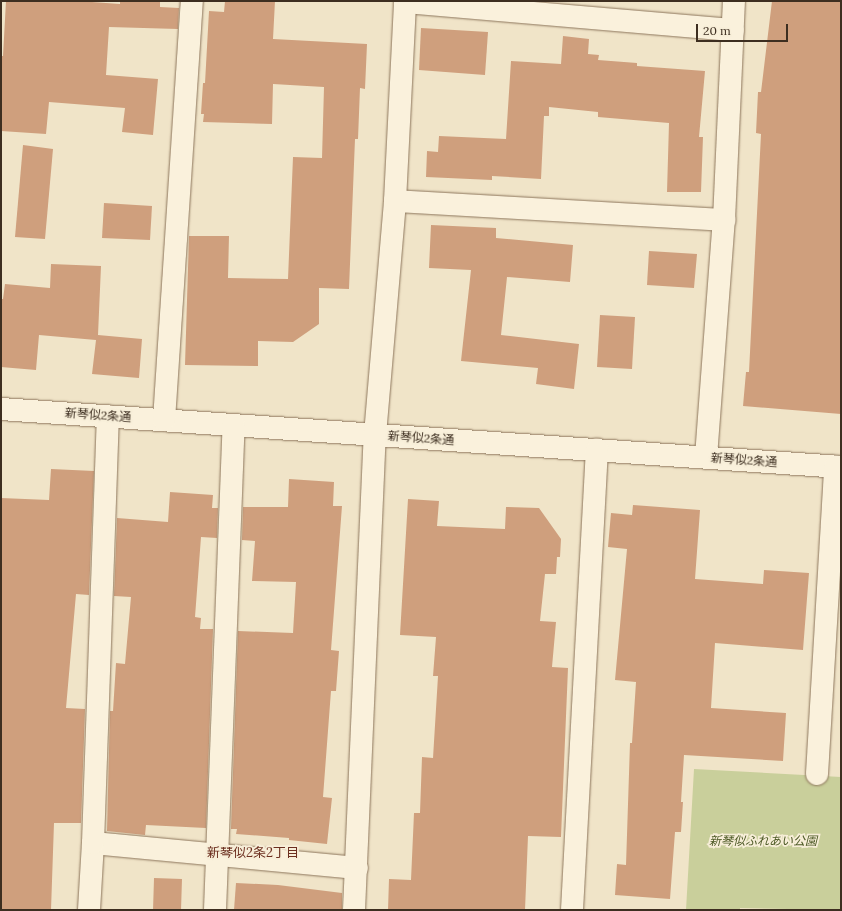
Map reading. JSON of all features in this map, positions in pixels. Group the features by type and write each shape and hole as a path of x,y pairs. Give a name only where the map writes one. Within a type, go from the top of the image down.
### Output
{"street":[{"path":"164,420 192,1"},
{"path":"354,910 375,434 395,201 405,1 733,30"},
{"path":"706,457 724,220 734,1"},
{"path":"395,201 724,220"},
{"name":"新琴似2条通","path":"1,409 838,467"},
{"path":"89,910 93,843 108,416"},
{"path":"214,910 218,854 234,425"},
{"path":"572,910 598,450"},
{"path":"817,774 838,467"},
{"path":"93,843 357,868"}],"green space":[{"name":"新琴似ふれあい公園","path":"694,769 841,777 841,910 740,908 740,910 686,910"}],"building":[{"path":"6,1 78,1 120,4 120,1 160,1 160,7 179,8 178,29 109,27 106,75 158,79 153,135 122,132 125,108 49,102 46,134 1,131 1,56 3,56"},
{"path":"225,1 275,1 273,39 367,44 365,89 360,88 358,139 355,139 349,289 319,288 319,324 293,342 258,341 258,366 185,365 189,236 229,236 228,278 288,279 293,157 322,158 324,87 273,84 272,124 203,122 204,114 201,114 203,83 205,83 209,11 224,12"},
{"path":"772,1 841,1 841,414 743,406 746,372 749,372 761,134 756,133 758,92 761,92"},
{"path":"421,28 488,32 485,75 419,70"},
{"path":"563,36 589,39 588,54 599,55 598,60 637,63 637,66 705,71 699,137 703,137 701,192 667,192 669,123 598,117 598,112 549,107 549,116 544,116 541,179 492,176 492,180 426,177 427,151 438,152 439,136 506,139 511,61 561,64"},
{"path":"23,145 53,149 45,239 15,237"},
{"path":"104,203 152,206 150,240 102,238"},
{"path":"431,225 496,228 496,238 573,245 570,282 507,277 501,335 579,344 574,389 536,384 538,368 461,361 471,270 429,268"},
{"path":"649,251 697,254 694,288 647,285"},
{"path":"51,264 101,266 98,335 142,339 139,378 92,374 96,340 39,335 36,370 1,367 1,299 3,299 5,284 50,288"},
{"path":"600,315 635,317 632,369 597,367"},
{"path":"51,469 94,471 89,595 76,594 66,708 85,709 81,823 54,823 51,910 1,910 1,498 49,500"},
{"path":"289,479 334,482 333,506 342,506 331,650 339,651 336,691 331,691 323,797 332,798 327,844 289,840 289,838 236,834 237,829 231,829 238,631 293,633 296,582 252,581 255,541 242,540 243,507 288,507"},
{"path":"170,492 213,495 212,508 218,508 217,538 201,537 195,617 201,618 200,629 213,629 206,828 146,825 145,835 107,831 110,711 113,711 116,663 125,664 131,597 114,596 117,518 168,522"},
{"path":"408,499 439,501 437,526 505,529 506,507 539,508 561,539 560,557 557,557 556,574 545,574 540,621 556,622 552,667 568,668 561,837 528,836 525,910 388,910 389,879 411,880 414,813 420,813 422,757 433,758 438,676 433,676 436,637 400,635"},
{"path":"633,505 700,510 695,579 763,584 764,570 809,573 803,650 715,643 711,708 786,713 783,761 684,755 681,832 675,832 670,899 615,895 617,864 626,865 630,743 632,743 636,682 615,680 627,549 608,547 611,513 632,515"},
{"path":"154,878 182,879 181,910 153,910"},
{"path":"236,883 278,885 342,893 342,910 234,910"}],"district":[{"name":"新琴似2条2丁目","path":"253,853"}]}
